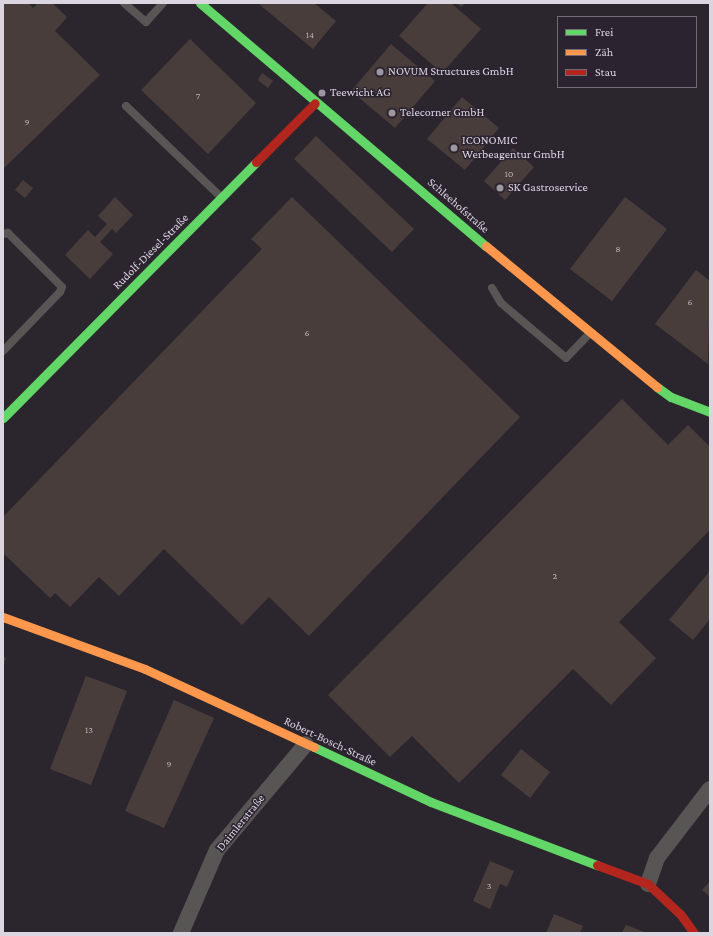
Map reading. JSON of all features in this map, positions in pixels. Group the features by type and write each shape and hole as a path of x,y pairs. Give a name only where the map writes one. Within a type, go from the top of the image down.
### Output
{"street":[{"name":"Schleehofstraße","path":"200,3 315,103 589,333 671,398 710,412"},
{"name":"Rudolf-Diesel-Straße","path":"3,418 315,103"},
{"name":"Robert-Bosch-Straße","path":"3,617 144,669 431,802 648,884"},
{"name":"Daimlerstraße","path":"181,933 217,850 306,744"},
{"path":"694,933 681,915 648,884 657,858 710,790"}],"lane":[{"path":"124,3 146,22 163,3"},
{"path":"126,106 221,198"},
{"path":"3,234 8,233 62,287 60,292 3,351"},
{"path":"492,288 501,303 566,358 589,333"}],"building":[{"path":"3,3 28,3 33,8 38,3 52,3 67,17 55,31 100,75 3,169"},
{"path":"262,3 314,3 336,21 313,49 260,5"},
{"path":"428,3 451,3 481,29 442,73 399,36"},
{"path":"456,3 465,3 461,7"},
{"path":"190,39 256,103 208,154 141,90"},
{"path":"391,44 435,81 395,128 351,91"},
{"path":"262,73 273,81 268,88 258,80"},
{"path":"462,97 499,128 465,170 427,139"},
{"path":"316,136 414,229 392,252 294,159"},
{"path":"513,148 534,167 505,200 484,181"},
{"path":"23,180 33,188 25,198 15,190"},
{"path":"115,197 133,215 116,233 112,229 100,242 113,254 90,279 65,255 88,230 95,237 107,224 98,216"},
{"path":"292,197 520,417 309,636 269,597 242,625 164,549 119,596 99,577 70,607 55,593 50,598 3,553 3,517 262,249 251,239"},
{"path":"625,197 667,229 612,301 570,269"},
{"path":"696,270 710,281 708,364 655,324"},
{"path":"622,399 668,445 688,425 710,447 710,530 619,622 656,658 611,705 573,669 459,783 412,736 390,757 328,695"},
{"path":"710,571 710,619 693,640 669,620"},
{"path":"3,657 6,658 3,667"},
{"path":"86,676 127,691 91,785 50,769"},
{"path":"174,700 214,718 164,828 125,811"},
{"path":"521,749 550,772 530,798 501,775"},
{"path":"490,861 514,871 507,887 500,884 490,909 473,901"},
{"path":"710,881 710,897 702,890"},
{"path":"554,914 583,926 580,933 546,933"},
{"path":"626,925 647,933 622,933"}],"traffic: fast":[{"path":"200,3 486,246"},
{"path":"3,418 256,162"},
{"path":"657,387 671,397 710,412"},
{"path":"314,747 431,802 597,865"}],"traffic: slow":[{"path":"486,246 657,387"},
{"path":"3,617 145,669 314,747"}],"traffic: jam":[{"path":"256,162 315,103"},
{"path":"597,865 648,884 681,915 694,933"}],"place":[{"name":"NOVUM Structures GmbH","path":"380,72"},
{"name":"Teewicht AG","path":"322,93"},
{"name":"Telecorner GmbH","path":"392,113"},
{"name":"ICONOMIC Werbeagentur GmbH","path":"454,148"},
{"name":"SK Gastroservice","path":"500,188"}]}
